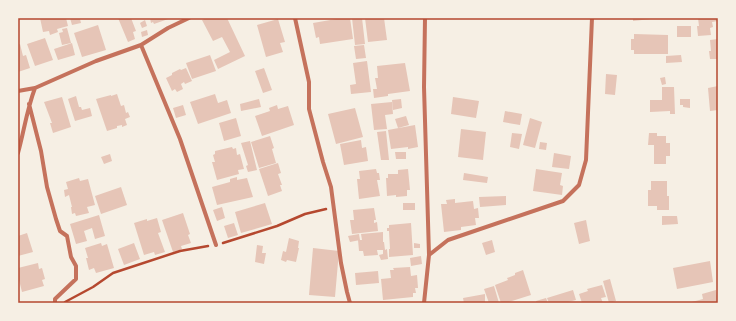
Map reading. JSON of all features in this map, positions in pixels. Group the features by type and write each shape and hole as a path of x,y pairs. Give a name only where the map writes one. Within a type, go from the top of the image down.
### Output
{"street":[{"path":"18,91 35,88 96,61 141,45 168,28 189,18"},
{"path":"295,18 309,82 309,108 331,187 341,263 350,303"},
{"path":"424,303 429,254 424,87 425,18"},
{"path":"429,254 448,240 563,201 579,185 586,160 592,18"},
{"path":"141,45 180,139 216,245"},
{"path":"18,153 29,104 35,88"},
{"path":"29,104 41,151 47,187 56,219 60,231 67,236 71,257 76,266 76,279 55,300 54,303"}],"path":[{"path":"64,303 113,273 180,251 216,245 277,226 305,214 334,207"}],"building":[{"path":"40,18 66,18 68,26 57,29 58,32 50,35 49,31 43,32"},
{"path":"70,18 82,18 80,19 81,23 72,25"},
{"path":"118,18 131,18 136,31 133,32 135,39 128,42"},
{"path":"150,18 171,18 154,24 153,22 151,23"},
{"path":"207,18 227,18 245,56 218,69 214,60 230,52 222,37 213,41 202,20"},
{"path":"350,18 353,39 320,44 319,37 316,38 313,23"},
{"path":"352,18 362,18 365,44 355,45"},
{"path":"365,18 384,18 387,40 368,42"},
{"path":"633,18 651,18 651,19 633,21"},
{"path":"698,18 718,18 718,21 712,22 713,27 710,28 711,35 698,36"},
{"path":"278,19 285,42 280,43 283,52 266,57 257,25"},
{"path":"145,20 147,26 142,28 140,23"},
{"path":"98,25 106,50 82,57 74,33"},
{"path":"677,26 691,26 691,37 677,37"},
{"path":"67,28 71,43 62,45 59,33 63,32 62,29"},
{"path":"147,30 148,35 142,37 141,32"},
{"path":"634,34 668,35 668,54 634,54 634,50 631,50 631,39 634,39"},
{"path":"45,38 53,60 35,66 27,44"},
{"path":"718,39 718,59 710,59 710,40"},
{"path":"72,43 75,55 58,60 54,49"},
{"path":"20,44 23,56 26,55 30,68 18,72 18,45"},
{"path":"364,45 366,58 356,59 354,46"},
{"path":"210,55 216,71 192,79 186,63"},
{"path":"681,55 682,62 666,63 666,56"},
{"path":"367,61 371,92 351,94 350,85 356,84 353,63"},
{"path":"405,63 410,91 388,94 388,96 374,98 373,89 377,89 375,78 378,78 377,66"},
{"path":"186,68 192,81 181,84 183,89 177,92 175,89 172,91 166,78 180,69"},
{"path":"264,68 272,90 263,93 255,71"},
{"path":"606,74 617,75 615,95 605,94"},
{"path":"665,77 666,84 662,85 660,78"},
{"path":"718,86 718,110 710,111 708,88"},
{"path":"662,87 674,87 675,114 670,114 670,111 650,112 650,100 662,100"},
{"path":"117,94 121,106 124,105 126,113 128,112 130,117 125,119 127,125 122,127 122,125 117,126 117,128 107,131 96,99"},
{"path":"215,94 218,103 227,100 231,113 198,124 190,102"},
{"path":"76,96 79,107 81,107 82,110 90,108 92,116 75,121 68,99"},
{"path":"62,97 71,127 53,133 50,123 52,123 44,102"},
{"path":"453,97 479,101 476,118 451,114"},
{"path":"259,99 261,107 241,111 240,104"},
{"path":"401,99 402,108 393,110 392,100"},
{"path":"680,99 690,99 690,108 680,105"},
{"path":"392,102 393,114 385,115 387,129 374,130 371,104"},
{"path":"183,105 186,115 176,118 173,108"},
{"path":"277,105 278,109 288,106 294,125 262,136 255,116 270,111 269,108"},
{"path":"355,108 363,137 336,144 328,114"},
{"path":"505,111 522,114 520,125 503,122"},
{"path":"406,116 409,125 398,128 395,119"},
{"path":"236,118 241,136 224,141 219,123"},
{"path":"530,118 542,122 535,148 523,145"},
{"path":"415,125 418,147 408,149 408,147 391,149 388,130"},
{"path":"461,129 486,132 483,160 458,157"},
{"path":"386,131 389,160 381,160 377,132"},
{"path":"512,133 522,134 519,149 510,147"},
{"path":"649,133 657,133 657,136 666,136 666,143 670,143 670,156 666,156 666,164 654,164 654,145 648,145"},
{"path":"270,136 274,148 272,149 276,163 259,168 251,142"},
{"path":"361,140 362,148 366,147 368,161 344,165 340,144"},
{"path":"250,141 257,170 248,172 246,166 248,165 241,143"},
{"path":"540,142 547,143 546,150 539,149"},
{"path":"232,147 233,149 236,148 237,155 240,154 244,169 238,170 239,174 217,180 212,162 215,162 213,155 215,154 215,151"},
{"path":"395,152 406,152 406,159 396,159"},
{"path":"554,153 571,156 569,169 552,167"},
{"path":"110,154 112,161 104,164 101,157"},
{"path":"278,163 281,173 278,174 282,185 280,185 282,191 268,196 259,169"},
{"path":"376,169 377,173 379,173 380,180 377,180 380,196 359,199 357,179 360,179 359,171"},
{"path":"408,169 410,190 407,190 407,196 387,196 386,178 388,178 388,174 398,174 398,170"},
{"path":"536,169 562,173 560,185 563,186 562,195 533,191"},
{"path":"464,173 488,177 487,183 463,180"},
{"path":"237,177 237,180 247,178 253,197 217,205 212,187 230,182 230,179"},
{"path":"79,178 80,181 88,179 95,205 87,207 89,213 76,216 75,213 72,214 69,195 65,197 64,190 68,189 66,182"},
{"path":"651,181 667,181 669,210 657,210 657,206 648,206 648,190 651,190"},
{"path":"121,187 127,205 101,214 95,196"},
{"path":"506,196 506,205 480,207 479,197"},
{"path":"455,199 455,203 473,201 474,209 478,208 479,218 475,218 476,225 461,227 461,230 444,232 441,204 447,204 446,200"},
{"path":"265,203 272,224 241,233 235,212"},
{"path":"403,203 415,203 415,210 403,210"},
{"path":"222,207 225,218 217,221 213,210"},
{"path":"374,208 376,220 374,220 374,223 377,222 378,231 352,234 350,220 354,220 353,210"},
{"path":"183,213 190,234 188,235 191,243 181,246 182,249 173,252 162,220"},
{"path":"99,215 105,236 95,239 92,228 84,231 87,241 76,244 70,224"},
{"path":"662,216 677,216 678,224 662,225"},
{"path":"157,218 161,232 158,233 165,252 155,255 154,252 144,255 134,223"},
{"path":"586,220 590,241 579,244 574,223"},
{"path":"234,223 238,235 228,238 224,226"},
{"path":"411,223 413,255 389,257 389,231 387,231 387,228 389,228 389,225"},
{"path":"383,232 383,242 385,250 387,249 388,259 381,260 379,255 383,254 383,250 377,250 378,255 364,256 363,251 359,251 358,240 362,240 361,234"},
{"path":"27,233 33,252 18,256 18,236"},
{"path":"359,234 360,240 350,242 348,236"},
{"path":"289,238 299,241 296,262 287,260 286,262 281,260 283,251 286,252"},
{"path":"492,240 495,252 486,255 482,243"},
{"path":"101,243 102,246 107,244 114,268 96,273 94,268 89,270 85,248"},
{"path":"134,243 140,259 124,265 118,249"},
{"path":"414,243 420,244 420,248 414,248"},
{"path":"257,245 263,246 262,253 266,253 264,264 255,262"},
{"path":"313,248 339,251 335,297 309,295"},
{"path":"421,256 422,264 411,266 410,258"},
{"path":"710,261 713,282 677,289 673,268"},
{"path":"38,263 39,269 42,268 45,279 42,280 44,286 22,292 18,276 18,268"},
{"path":"410,267 411,276 417,275 418,288 415,288 416,293 413,293 413,297 383,300 381,279 391,278 390,270 394,270 393,268"},
{"path":"523,270 531,295 506,303 501,303 495,285 508,280 507,278"},
{"path":"378,271 379,283 356,285 355,273"},
{"path":"610,279 616,301 609,303 603,281"},
{"path":"602,285 606,297 601,298 603,303 582,303 579,294 588,291 587,289"},
{"path":"494,286 499,303 489,303 484,289"},
{"path":"573,290 576,300 564,303 549,303 547,298"},
{"path":"716,290 718,303 688,303 703,299 702,294"},
{"path":"485,294 485,303 464,303 463,298"},
{"path":"546,298 548,303 536,303 536,301"}]}
